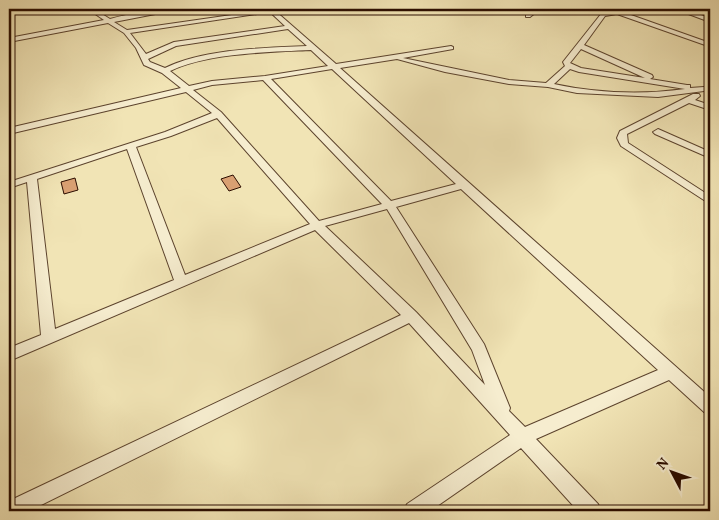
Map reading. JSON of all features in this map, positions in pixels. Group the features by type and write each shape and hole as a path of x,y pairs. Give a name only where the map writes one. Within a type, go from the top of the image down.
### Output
{"street":[{"path":"9,12 27,9"},
{"path":"91,9 126,32 139,47 147,62 165,71 218,114 317,226 411,316 591,511"},
{"path":"9,40 129,16 178,9"},
{"path":"528,16 536,9"},
{"path":"678,9 710,20"},
{"path":"126,32 270,10 466,184 710,407"},
{"path":"708,89 662,84 579,70 566,64 603,15 613,10 710,45"},
{"path":"144,58 174,44 290,27"},
{"path":"580,46 662,84"},
{"path":"165,71 174,66 207,58 312,48"},
{"path":"9,131 212,83 265,78 451,48"},
{"path":"572,55 581,58"},
{"path":"396,58 444,70 510,82 548,85 577,91 691,96"},
{"path":"590,60 636,71"},
{"path":"548,85 569,66"},
{"path":"265,78 390,206 479,348 504,415"},
{"path":"672,85 710,108"},
{"path":"708,89 691,96 623,133 622,138 624,144 710,201"},
{"path":"9,185 168,134 218,114"},
{"path":"658,132 710,155"},
{"path":"131,146 181,282"},
{"path":"32,178 49,339"},
{"path":"9,355 317,226 466,184"},
{"path":"9,511 411,316"},
{"path":"414,511 523,436 671,372"}],"building":[{"path":"233,175 241,187 229,191 221,179"},
{"path":"75,178 78,190 64,194 61,182"}]}
